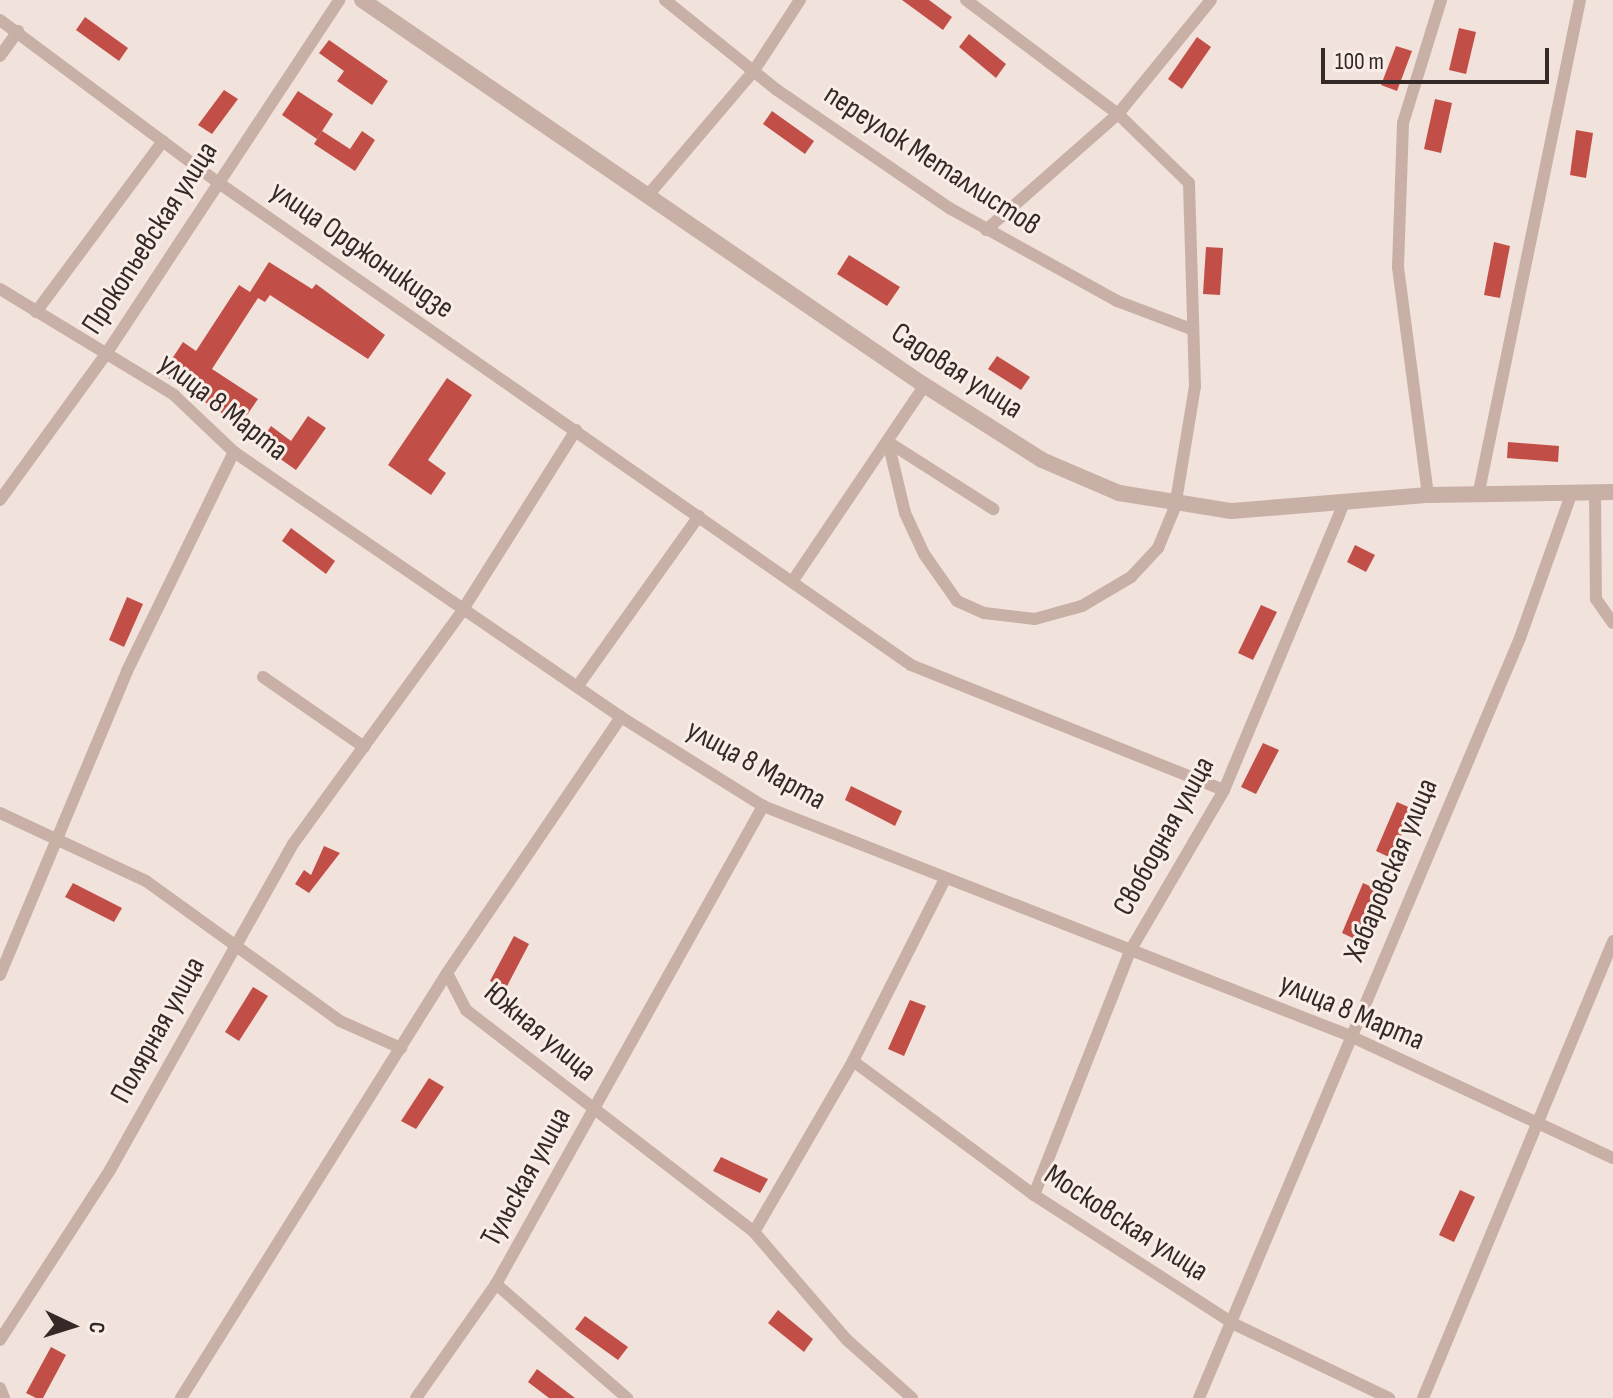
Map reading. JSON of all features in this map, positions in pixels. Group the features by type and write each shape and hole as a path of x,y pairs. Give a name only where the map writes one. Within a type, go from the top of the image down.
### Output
{"street":[{"name":"Прокопьевская улица","path":"0,500 106,354 216,181 339,0"},
{"name":"переулок Металлистов","path":"665,0 753,72 986,230 1117,301 1191,329"},
{"path":"649,194 753,72 800,0"},
{"path":"888,442 905,513 924,554 957,601 984,613 1035,619 1082,606 1131,577 1158,548 1175,507 1195,386 1189,183 1118,114 966,0"},
{"path":"986,230 1118,114 1211,0"},
{"path":"1428,495 1398,267 1403,123 1441,0"},
{"path":"1478,496 1580,0"},
{"name":"Садовая улица","path":"372,3 925,385 1042,460 1119,493 1175,507 1232,511 1428,495 1613,492"},
{"name":"улица Орджоникидзе","path":"0,20 216,181 911,665 1224,790"},
{"path":"0,56 18,31"},
{"path":"36,312 163,141"},
{"name":"улица 8 Марта","path":"0,289 174,395 234,452 462,611 621,717 763,806 944,881 1348,1035 1613,1158"},
{"path":"792,582 925,385"},
{"name":"Полярная улица","path":"0,1340 110,1170 293,844 462,611 576,430"},
{"path":"888,442 993,509"},
{"path":"0,975 61,841 127,671 234,452"},
{"path":"1595,491 1596,599 1613,623"},
{"name":"Хабаровская улица","path":"1199,1398 1234,1324 1348,1035 1520,638 1571,495"},
{"name":"Свободная улица","path":"1034,1195 1130,951 1224,790 1344,503"},
{"path":"577,687 699,516"},
{"path":"263,677 364,747"},
{"path":"447,973 621,717"},
{"name":"Тульская улица","path":"416,1398 496,1284 763,806"},
{"path":"0,813 146,881 340,1021 401,1048"},
{"path":"754,1232 853,1061 944,881"},
{"path":"1423,1398 1613,941"},
{"name":"Южная улица","path":"181,1398 447,973"},
{"name":"Южная улица","path":"447,973 466,1010 754,1232 847,1340 912,1398"},
{"name":"Московская улица","path":"853,1061 1034,1195 1234,1324 1389,1398"},
{"path":"496,1284 627,1398"},
{"path":"0,1388 4,1398"}],"building":[{"path":"902,0 929,0 952,17 943,30"},
{"path":"85,17 128,48 119,61 76,30"},
{"path":"1459,28 1476,32 1466,74 1449,70"},
{"path":"969,34 1006,64 996,78 959,47"},
{"path":"1197,37 1211,47 1182,89 1168,79"},
{"path":"329,40 388,81 372,105 337,81 344,71 319,53"},
{"path":"1396,46 1412,51 1397,91 1381,85"},
{"path":"224,90 238,99 212,134 198,125"},
{"path":"298,91 333,114 317,139 282,115"},
{"path":"1435,99 1452,103 1441,153 1424,149"},
{"path":"772,111 814,141 805,154 763,124"},
{"path":"1576,130 1593,133 1586,178 1570,175"},
{"path":"322,131 350,149 362,131 375,140 355,171 314,144"},
{"path":"1494,242 1510,246 1500,298 1484,295"},
{"path":"1206,247 1223,248 1220,295 1203,294"},
{"path":"849,255 900,287 887,306 837,274"},
{"path":"269,262 312,289 316,284 385,335 368,359 270,295 265,302 258,298 212,369 258,399 240,425 162,374 183,342 196,351 239,285 250,292"},
{"path":"997,356 1030,377 1021,390 988,369"},
{"path":"447,378 472,395 428,460 446,473 431,495 388,465"},
{"path":"308,416 326,428 296,470 259,444 271,426 291,441"},
{"path":"1508,442 1559,446 1558,462 1507,458"},
{"path":"291,528 335,561 326,574 282,541"},
{"path":"1355,545 1375,555 1366,572 1347,562"},
{"path":"127,597 143,604 124,647 109,640"},
{"path":"1261,605 1277,612 1253,660 1238,653"},
{"path":"1263,743 1279,750 1256,794 1241,787"},
{"path":"851,786 902,811 895,826 845,800"},
{"path":"1397,802 1413,809 1391,858 1376,851"},
{"path":"324,846 340,853 309,893 295,884 304,870 311,875"},
{"path":"73,883 122,908 114,922 65,897"},
{"path":"1363,883 1379,890 1357,940 1342,933"},
{"path":"514,936 529,944 505,990 490,981"},
{"path":"253,987 268,996 239,1041 225,1032"},
{"path":"910,1000 926,1006 904,1056 888,1049"},
{"path":"429,1078 444,1087 416,1129 401,1121"},
{"path":"721,1157 768,1179 760,1193 713,1171"},
{"path":"1460,1190 1475,1197 1454,1242 1439,1235"},
{"path":"778,1310 813,1339 804,1352 768,1323"},
{"path":"585,1316 628,1347 618,1360 575,1329"},
{"path":"51,1347 66,1355 43,1398 36,1398 26,1393"},
{"path":"537,1369 575,1398 549,1398 528,1382"}]}
